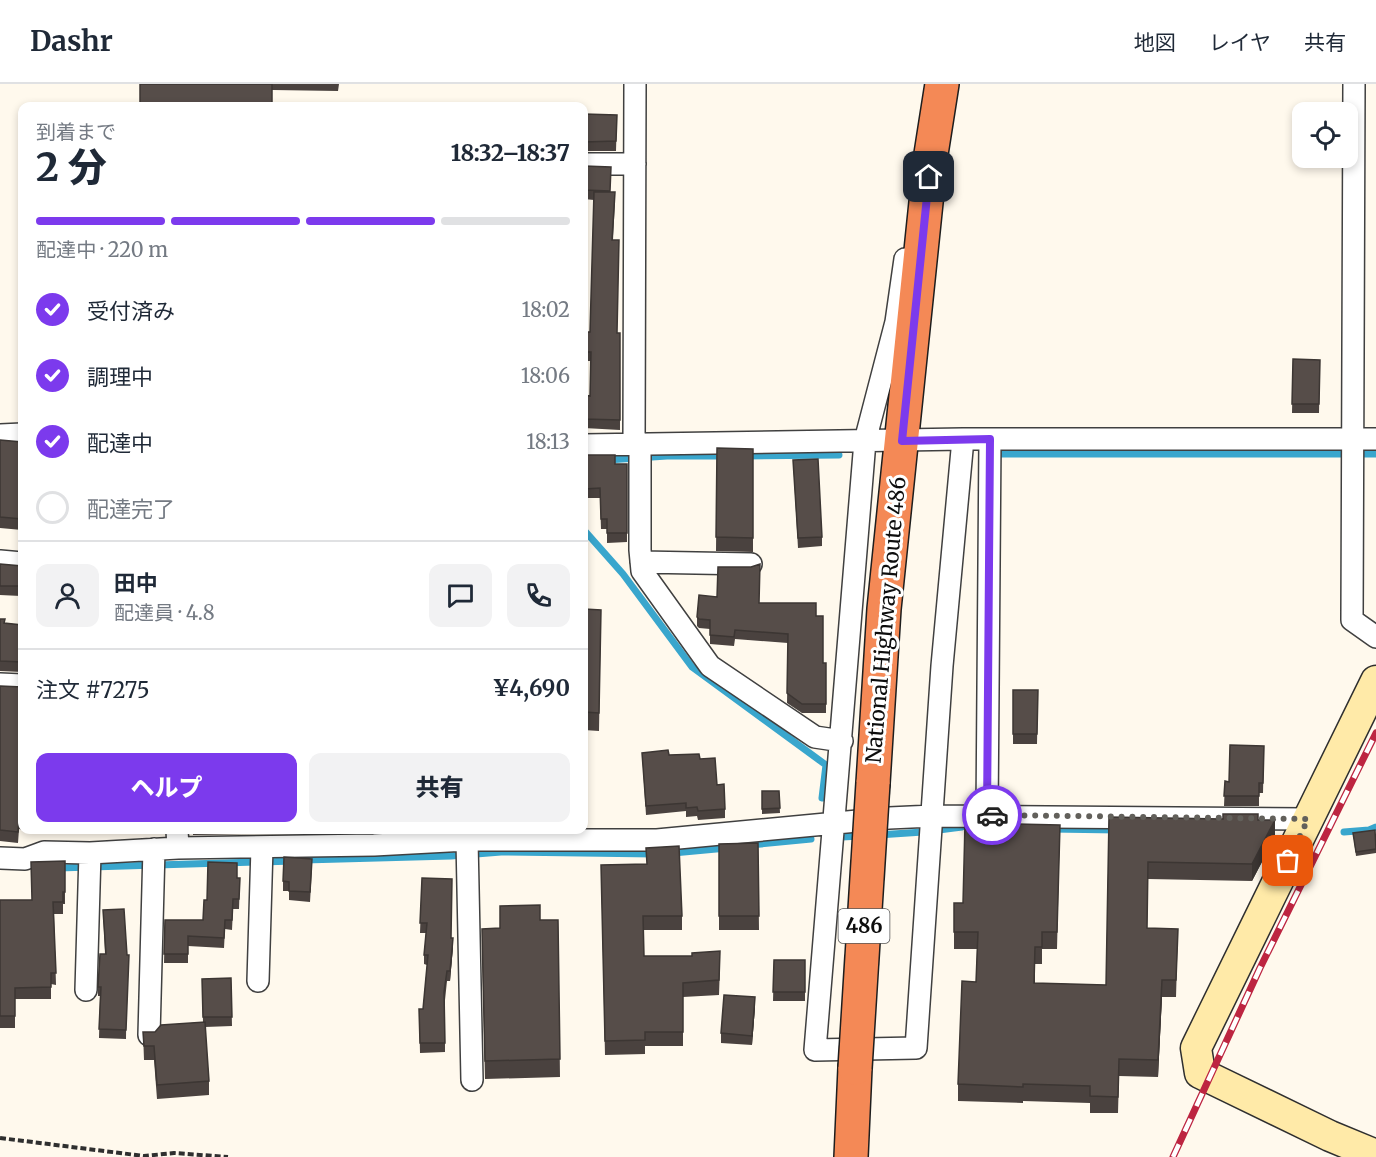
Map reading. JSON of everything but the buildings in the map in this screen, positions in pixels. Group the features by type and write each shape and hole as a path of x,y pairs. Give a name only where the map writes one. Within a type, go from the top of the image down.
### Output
{"highway":[{"name":"National Highway Route 486","path":"850,1157 884,609 929,177 942,84"}],"street":[{"path":"634,84 642,571 710,666 815,737 842,741"},
{"path":"1354,84 1353,620 1376,636"},
{"path":"588,164 635,164"},
{"path":"929,177 906,246 896,322 865,441 816,1050 916,1048 942,666 963,439"},
{"path":"0,435 18,435"},
{"path":"987,815 990,439"},
{"path":"588,445 639,451 865,441 990,439 1353,449 1376,439"},
{"path":"0,561 18,563"},
{"path":"641,562 751,564"},
{"path":"1361,1154 1200,1073 1196,1048 1376,681"},
{"path":"0,684 18,686"},
{"path":"0,858 25,859 44,852 89,862 154,860 178,839 267,849 374,837 468,850 657,840 889,818 932,826 987,815 1308,819"},
{"path":"258,981 267,849"},
{"path":"468,850 472,1080"},
{"path":"149,1035 154,860"},
{"path":"86,990 89,862"}],"path":[{"path":"0,1138 144,1156 174,1153 228,1157"}],"waterway":[{"path":"999,454 1376,454"},
{"path":"745,456 839,455"},
{"path":"607,460 667,456 725,456"},
{"path":"588,535 623,574 692,667 826,765 822,798"},
{"path":"878,835 962,827"},
{"path":"1344,832 1369,830 1376,827"},
{"path":"1051,829 1118,830"},
{"path":"842,837 860,836"},
{"path":"750,845 811,839"},
{"path":"673,853 727,848"},
{"path":"304,860 451,856 501,852 655,854"},
{"path":"58,868 293,861"}],"railway":[{"path":"1173,1157 1260,968 1376,733"}],"way so far":[{"path":"992,815 1308,819 1288,861"}],"route":[{"path":"929,177 902,441 990,439 987,815 992,815"}]}
